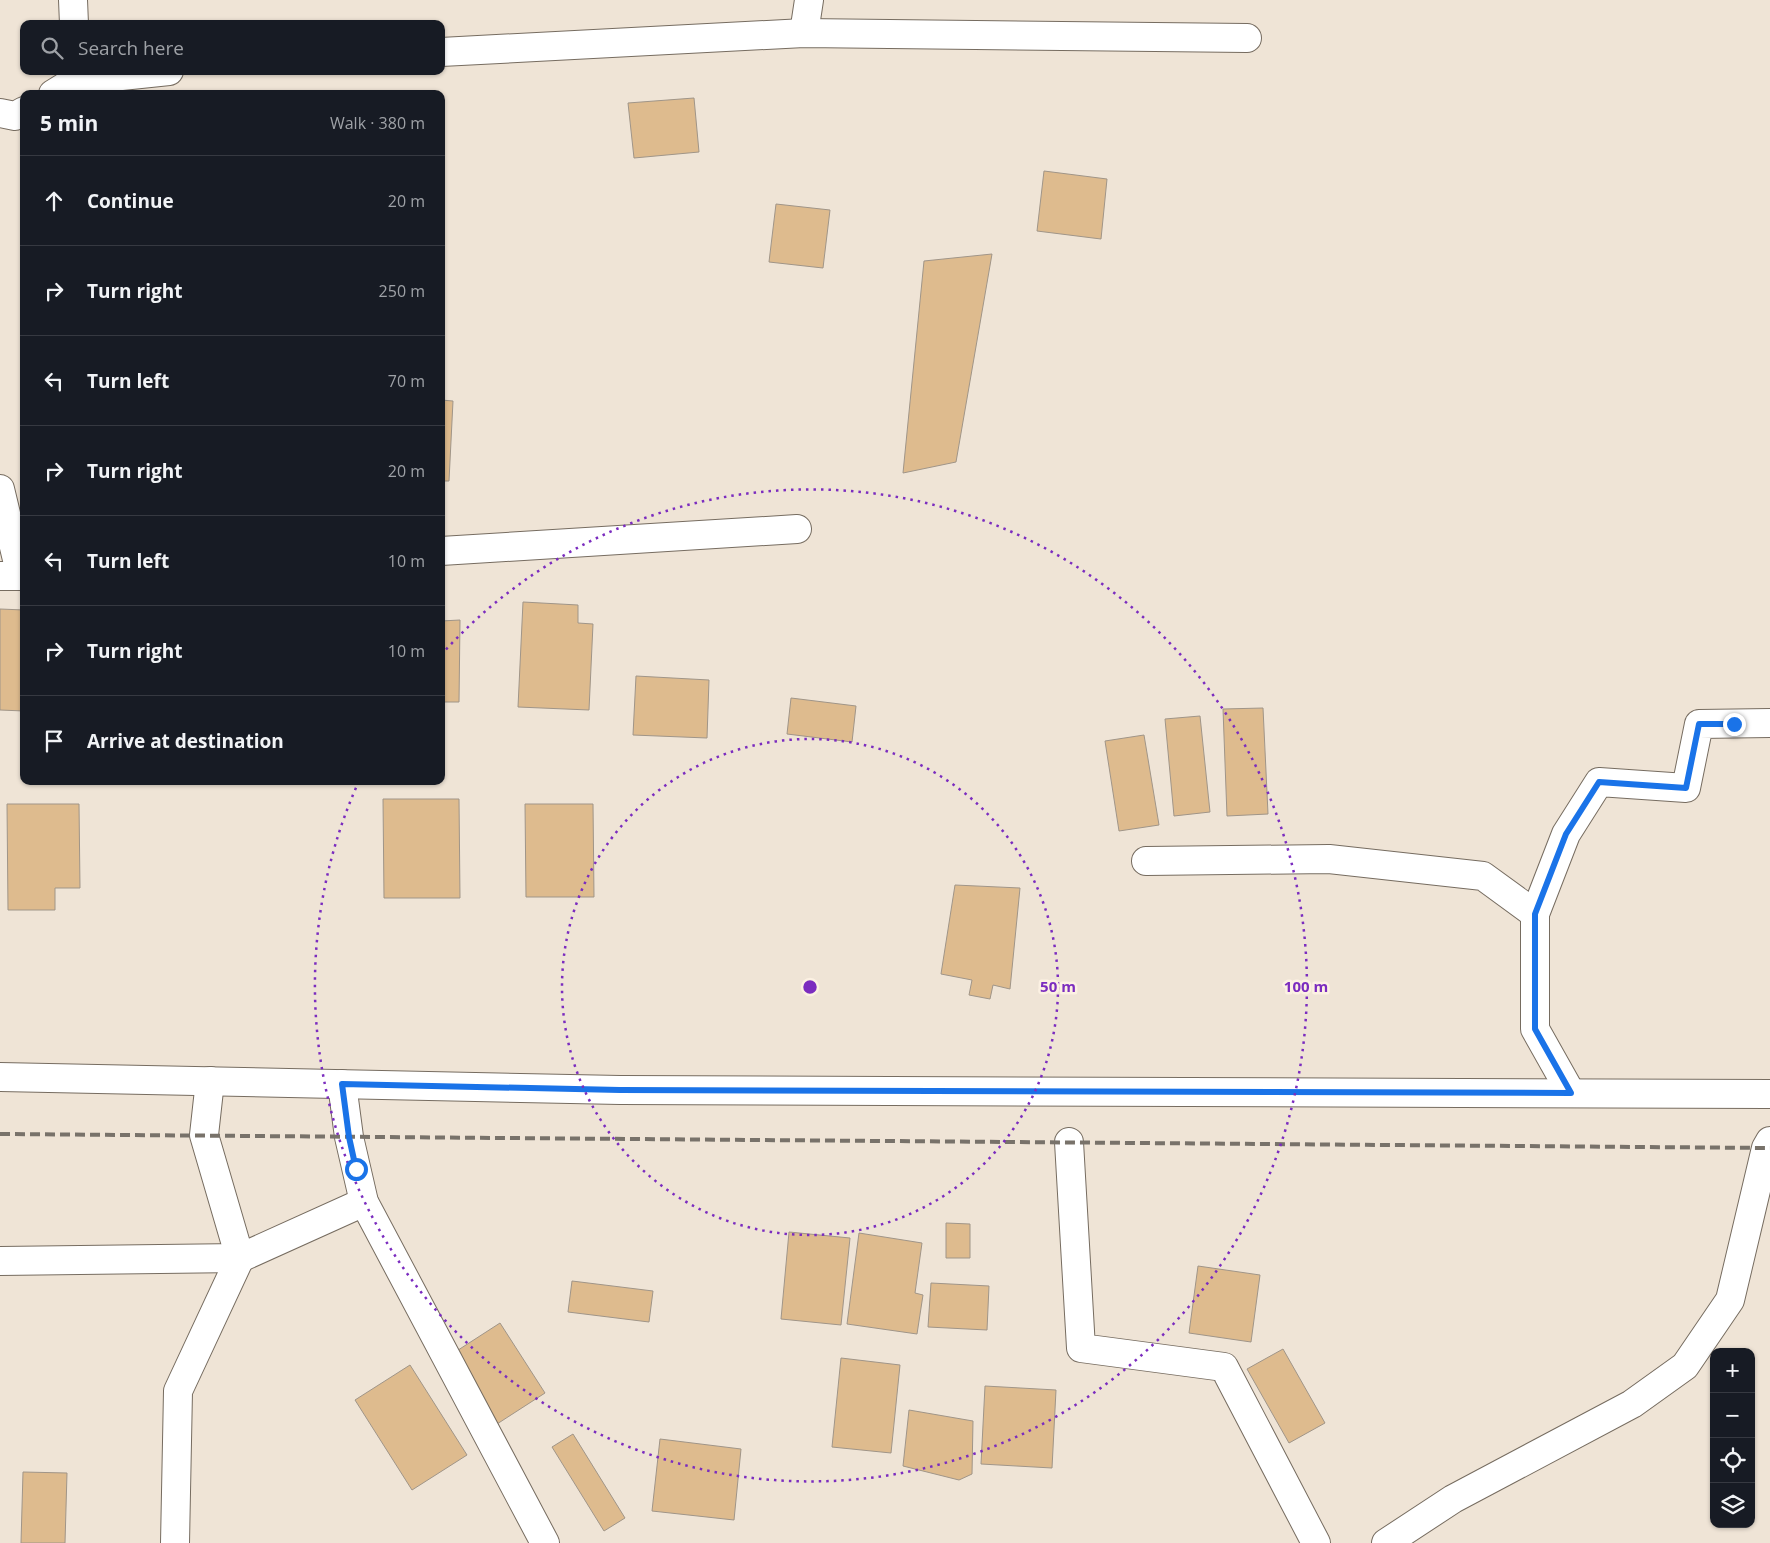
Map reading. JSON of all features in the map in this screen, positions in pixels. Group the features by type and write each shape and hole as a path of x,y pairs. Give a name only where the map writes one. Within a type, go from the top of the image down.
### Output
{"street":[{"path":"73,0 74,20"},
{"path":"804,32 809,0"},
{"path":"445,52 804,32 1247,38"},
{"path":"67,82 132,75"},
{"path":"0,112 15,116 20,113"},
{"path":"0,489 15,576"},
{"path":"445,551 797,529"},
{"path":"1571,1093 1535,1029 1535,914 1566,834 1599,782 1686,788 1699,724 1770,724"},
{"path":"1146,861 1329,860 1483,876 1535,914"},
{"path":"0,1077 630,1090 1770,1094"},
{"path":"176,1543 178,1391 240,1258 204,1135 210,1081"},
{"path":"342,1084 349,1137 364,1202 545,1543"},
{"path":"1386,1543 1453,1499 1632,1404 1685,1366 1730,1300 1766,1148 1770,1141"},
{"path":"1069,1142 1081,1348 1224,1367 1316,1543"},
{"path":"0,1262 240,1258 364,1202"}],"building":[{"path":"694,98 699,152 634,158 628,103"},
{"path":"1044,171 1107,179 1101,239 1037,231"},
{"path":"776,204 830,210 823,268 769,262"},
{"path":"992,254 956,462 903,473 924,261"},
{"path":"445,400 453,401 449,481 445,481"},
{"path":"523,602 578,605 578,623 593,624 589,710 518,707"},
{"path":"0,609 20,610 20,711 0,710"},
{"path":"460,620 459,702 445,702 445,621"},
{"path":"636,676 709,680 707,738 633,735"},
{"path":"791,698 856,706 852,742 787,734"},
{"path":"1263,708 1268,814 1227,816 1223,709"},
{"path":"1200,716 1210,812 1174,816 1165,719"},
{"path":"1144,735 1159,825 1119,831 1105,741"},
{"path":"383,799 459,799 460,898 384,898"},
{"path":"7,804 79,804 80,888 55,888 55,910 8,910"},
{"path":"525,804 593,804 594,897 526,897"},
{"path":"955,885 1020,888 1010,989 993,985 990,999 969,995 972,980 941,974"},
{"path":"946,1223 970,1224 970,1258 946,1258"},
{"path":"789,1232 850,1238 841,1325 781,1319"},
{"path":"859,1233 922,1243 915,1293 923,1295 917,1334 847,1324"},
{"path":"1198,1266 1260,1275 1251,1342 1189,1333"},
{"path":"572,1281 653,1291 649,1322 568,1312"},
{"path":"931,1283 989,1286 987,1330 928,1327"},
{"path":"500,1323 545,1393 497,1424 452,1354"},
{"path":"1283,1349 1325,1423 1289,1443 1247,1369"},
{"path":"841,1358 900,1365 891,1453 832,1447"},
{"path":"410,1365 467,1455 412,1490 355,1400"},
{"path":"985,1386 1056,1390 1052,1468 981,1464"},
{"path":"909,1410 973,1421 972,1474 959,1480 903,1466"},
{"path":"573,1434 625,1518 604,1531 552,1447"},
{"path":"660,1439 741,1449 734,1520 652,1511"},
{"path":"23,1472 67,1473 65,1543 21,1543"}],"railway":[{"path":"0,1134 1770,1148"}],"route":[{"path":"356,1169 349,1137 342,1084 620,1090 1571,1093 1535,1029 1535,914 1566,834 1599,782 1686,788 1699,724 1734,724"}]}
